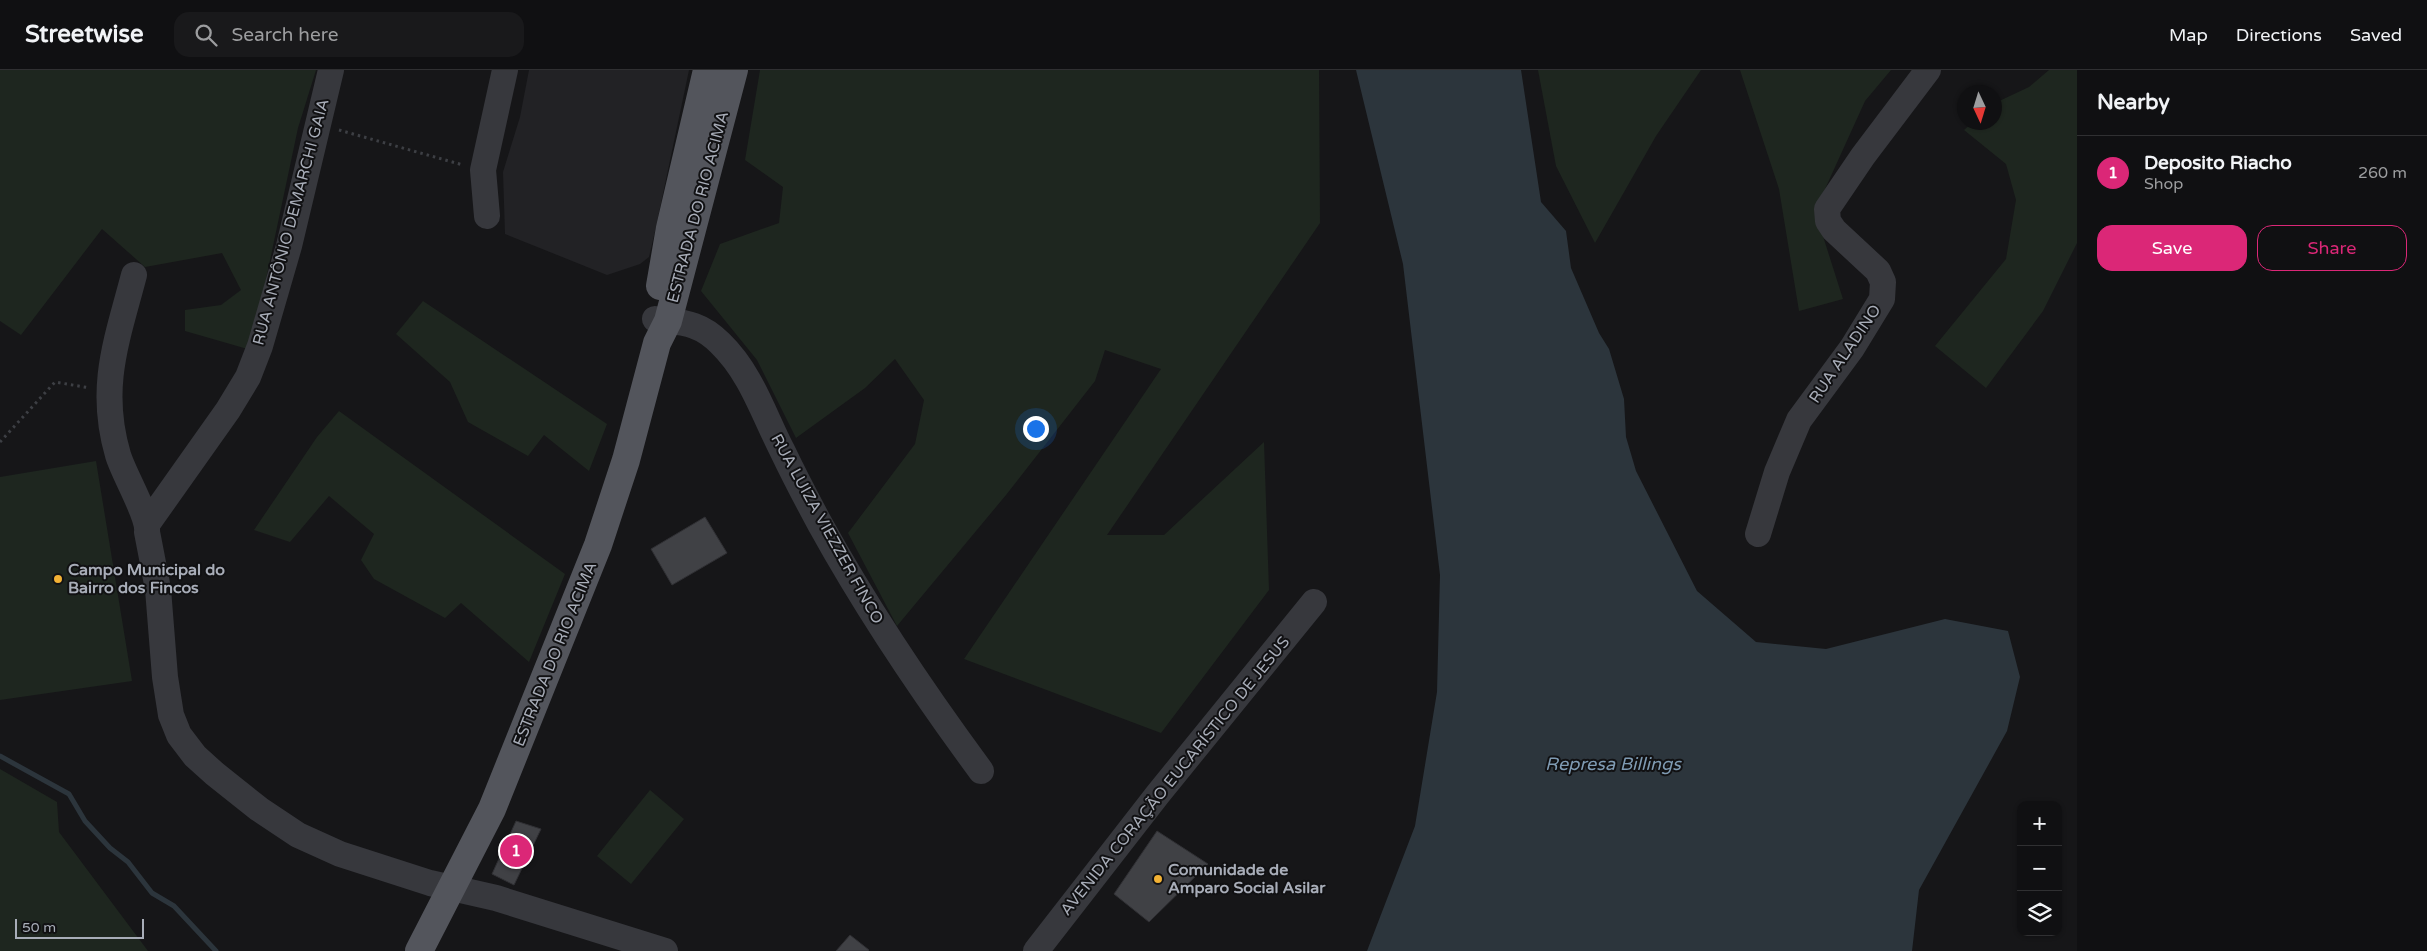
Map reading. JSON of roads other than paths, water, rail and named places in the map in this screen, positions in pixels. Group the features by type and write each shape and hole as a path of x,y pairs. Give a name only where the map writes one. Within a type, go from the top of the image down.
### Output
{"main road":[{"name":"ESTRADA DO RIO ACIMA","path":"660,328 670,228 707,70"},
{"name":"ESTRADA DO RIO ACIMA","path":"419,951 492,810 598,545 626,460 660,328 734,70"}],"street":[{"name":"RUA ANTÔNIO DEMARCHI GAIA","path":"148,523 228,410 251,369 272,312 331,70"},
{"path":"487,216 483,170 505,70"},
{"name":"RUA ALADINO","path":"1758,534 1777,472 1799,420 1852,348 1882,299 1883,282 1878,271 1834,230 1828,221 1827,210 1863,156 1928,70"},
{"path":"134,275 112,362 108,392 118,454 132,492 148,523 147,532 161,608 167,698 179,735 195,756 214,774 259,809 298,835 349,856 453,888 496,898 665,951"},
{"name":"RUA LUIZA VIEZZER FINCO","path":"660,328 689,322 706,330 736,360 755,392 782,450 849,576 913,678 980,771"},
{"name":"AVENIDA CORAÇÃO EUCARÍSTICO DE JESUS","path":"1036,951 1158,794 1314,602"}],"water":[{"name":"Represa Billings","path":"1356,70 1521,70 1541,202 1566,231 1571,268 1599,333 1609,349 1624,399 1626,437 1636,471 1697,591 1756,642 1826,649 1945,619 2008,631 2020,677 2007,731 1919,890 1912,951 1367,951 1415,826 1437,692 1440,575 1403,264"}],"waterway":[{"path":"0,756 69,794 85,821 110,848 128,862 152,893 174,906 216,951"}],"place":[{"name":"Campo Municipal do Bairro dos Fincos","path":"58,579"},
{"name":"Deposito Riacho","path":"516,851"},
{"name":"Comunidade de Amparo Social Asilar","path":"1158,879"}]}
